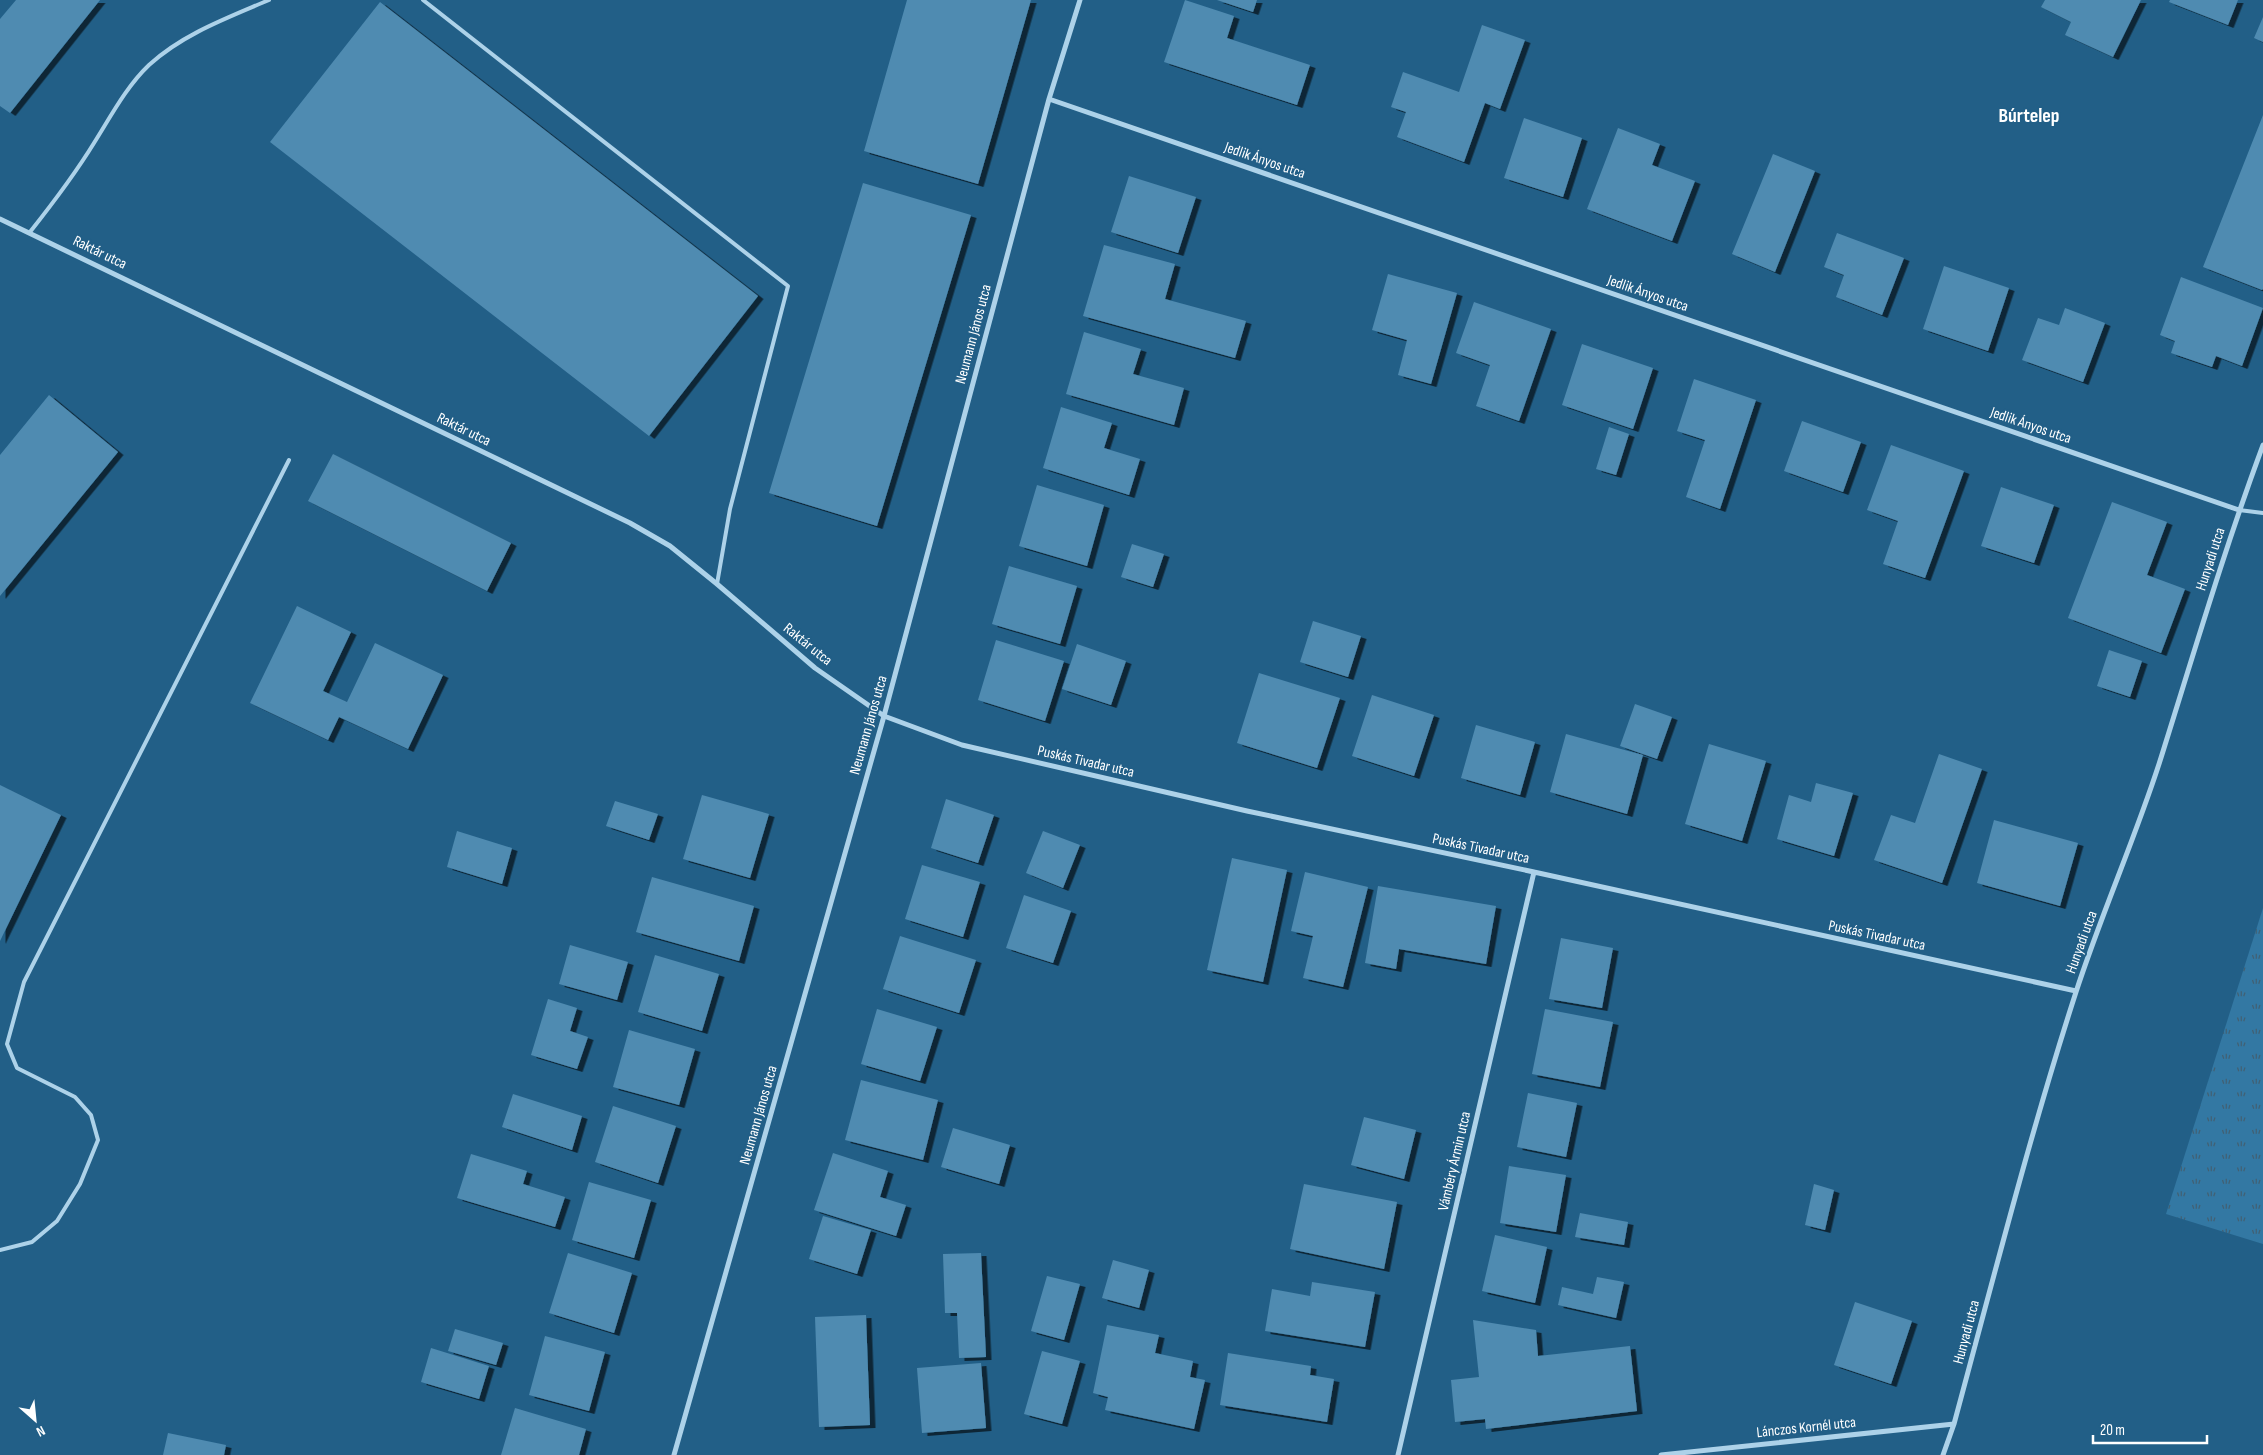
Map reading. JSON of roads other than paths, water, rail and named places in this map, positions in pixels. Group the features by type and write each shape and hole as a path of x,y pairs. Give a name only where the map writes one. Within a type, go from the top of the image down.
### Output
{"street":[{"name":"Neumann János utca","path":"674,1455 884,716 1049,99 1080,0"},
{"name":"Jedlik Ányos utca","path":"1049,99 2239,510"},
{"name":"Raktár utca","path":"0,219 630,523 670,546 815,668 884,716"},
{"name":"Hunyadi utca","path":"1943,1455 1954,1424 2016,1197 2076,992 2158,765 2187,668 2239,510 2263,444"},
{"name":"Puskás Tivadar utca","path":"884,716 962,746 1247,811 1534,872 2076,992"},
{"name":"Vámbéry Ármin utca","path":"1398,1455 1534,872"},
{"name":"Lánczos Kornél utca","path":"1661,1455 1954,1424"}],"lane":[{"path":"30,232 89,151 121,98 149,66 183,40 222,20 269,0"},
{"path":"422,0 788,286 730,509 717,584"},
{"path":"0,1250 32,1242 57,1220 80,1184 98,1140 91,1115 76,1097 16,1068 7,1044 24,982 289,460"},
{"path":"2239,510 2263,513"}],"district":[{"name":"Búrtelep","path":"2029,115"}]}
